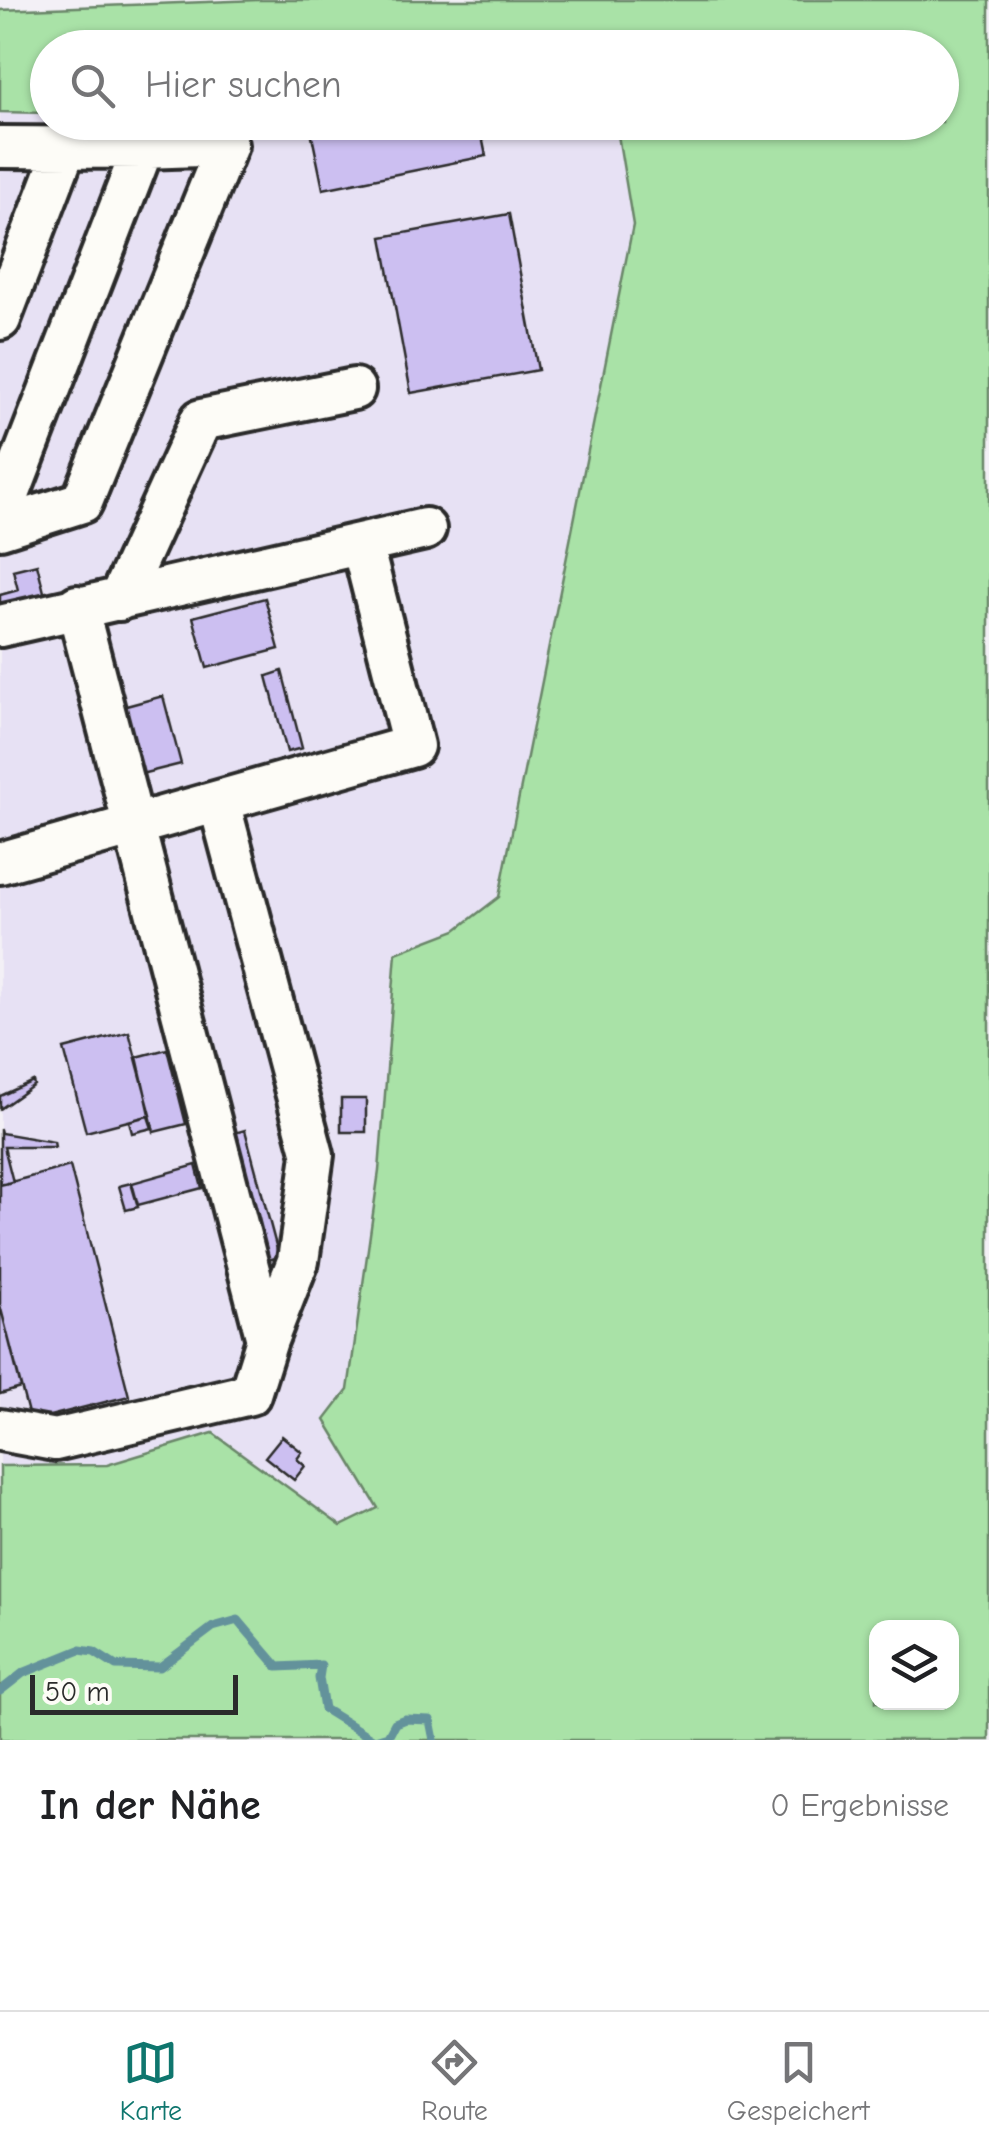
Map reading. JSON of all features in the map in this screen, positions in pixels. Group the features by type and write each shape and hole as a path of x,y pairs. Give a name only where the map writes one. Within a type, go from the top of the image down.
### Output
{"lane":[{"path":"0,148 227,145 82,502 0,528"},
{"path":"0,518 143,148"},
{"path":"0,319 65,149"},
{"path":"119,600 200,420 354,389"},
{"path":"0,626 425,529"},
{"path":"0,863 413,746 362,545"},
{"path":"77,606 267,1340"},
{"path":"0,1430 55,1440 250,1394 298,1261 313,1155 219,802"}],"shaded area":[{"path":"0,112 30,113 30,140 619,140 633,225 499,897 456,930 396,953 379,1171 348,1390 325,1420 378,1508 342,1526 213,1433 107,1465 0,1466"}],"green space":[{"path":"258,0 989,0 989,1740 0,1740 0,1466 107,1465 213,1433 341,1526 378,1508 325,1420 348,1390 379,1171 396,953 456,930 499,897 633,225 619,140 959,140 959,30 30,30 30,113 0,112 0,10"}],"building":[{"path":"313,140 483,140 486,156 323,189"},
{"path":"509,214 538,370 411,393 382,237"},
{"path":"37,564 47,604 0,617 0,595 18,590 13,570"},
{"path":"265,598 279,649 207,668 193,617"},
{"path":"282,671 302,748 287,752 267,676"},
{"path":"163,696 181,764 137,775 119,708"},
{"path":"129,1032 151,1115 86,1132 64,1049"},
{"path":"167,1049 186,1124 154,1132 137,1057"},
{"path":"33,1081 34,1085 0,1109 0,1096"},
{"path":"341,1099 366,1099 366,1132 341,1132"},
{"path":"148,1116 152,1128 132,1133 129,1121"},
{"path":"0,1129 1,1133 54,1142 55,1147 4,1147 13,1182 0,1185"},
{"path":"245,1130 279,1257 261,1262 227,1135"},
{"path":"196,1165 202,1188 138,1205 132,1183"},
{"path":"70,1166 129,1396 30,1421 0,1305 0,1185"},
{"path":"131,1183 138,1207 126,1210 119,1186"},
{"path":"0,1305 21,1388 0,1394"},
{"path":"282,1436 302,1452 297,1459 305,1466 294,1480 265,1457"}],"waterway":[{"path":"0,1691 23,1673 80,1650 94,1652 116,1666 160,1667 213,1627 238,1620 278,1667 321,1665 324,1709 374,1740"},
{"path":"375,1740 388,1736 395,1723 405,1719 430,1720 434,1740"}]}
